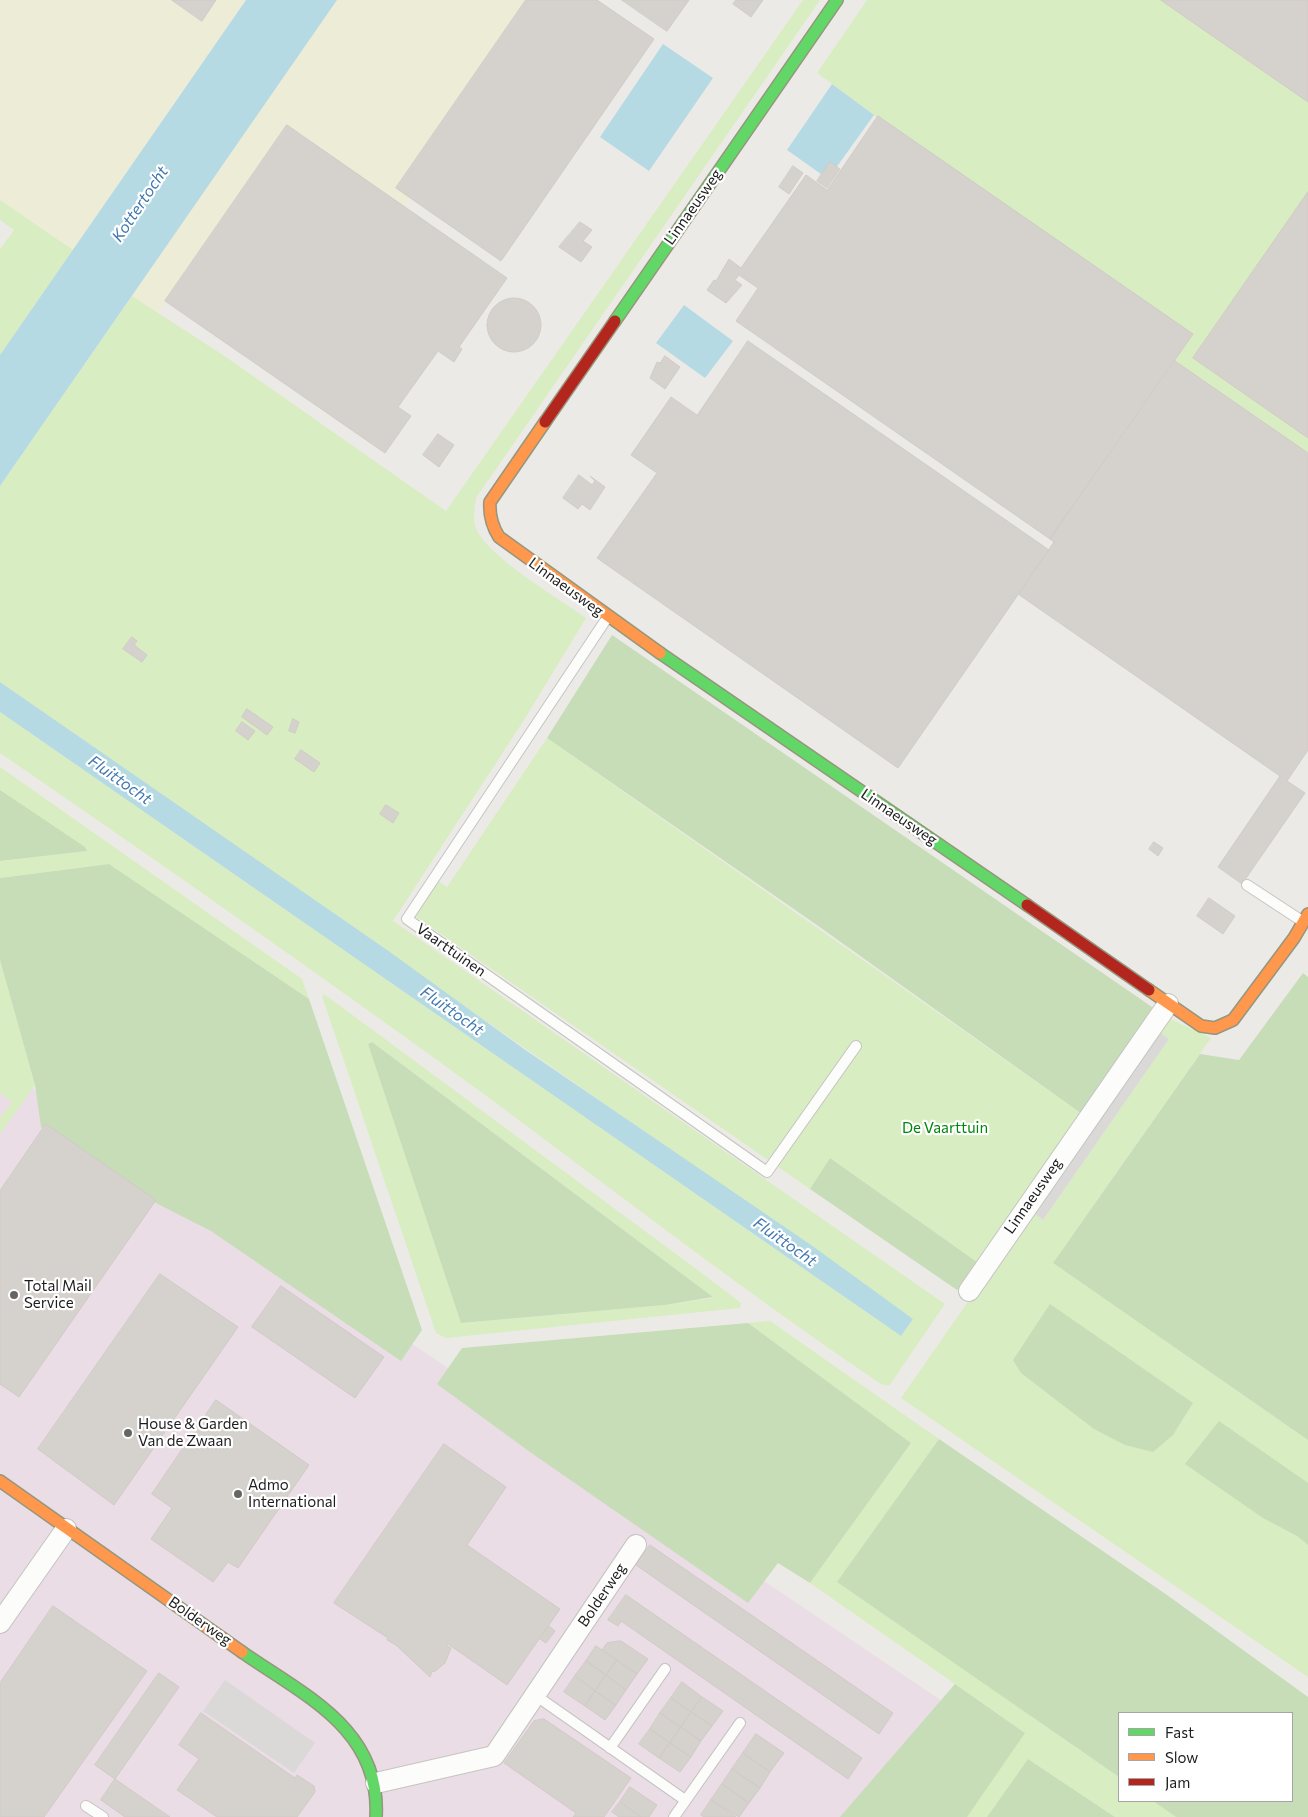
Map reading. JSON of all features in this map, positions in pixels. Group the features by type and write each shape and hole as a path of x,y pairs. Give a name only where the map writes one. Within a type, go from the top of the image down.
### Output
{"street":[{"name":"Linnaeusweg","path":"837,0 490,502 488,516 499,537 608,617 1201,1026 1216,1028 1234,1020 1297,940 1305,918"},
{"name":"Linnaeusweg","path":"968,1291 1168,1004"},
{"name":"Bolderweg","path":"0,1481 334,1717 361,1746 376,1783 376,1817"},
{"path":"0,1623 66,1529"},
{"name":"Bolderweg","path":"376,1783 494,1756 636,1545"}],"lane":[{"name":"Vaarttuinen","path":"608,617 407,919 767,1172 856,1046"},
{"path":"1247,885 1305,918"},
{"path":"610,1748 665,1669"},
{"path":"535,1695 685,1800"},
{"path":"674,1817 740,1723"},
{"path":"86,1806 103,1817"}],"shaded area":[{"path":"1157,1030 1169,1039 1043,1220 1031,1211"},
{"path":"0,1066 1028,1759 986,1817 0,1817"},
{"path":"225,1680 315,1743 294,1773 203,1711"}],"green space":[{"path":"0,0 246,0 73,250 0,200"},
{"path":"337,0 529,0 415,192 401,210 286,130 159,313 132,296"},
{"path":"803,0 820,0 476,498 475,525 481,537 492,549 523,575 586,618 524,720 393,921 945,1304 889,1386 881,1384 780,1314 365,1008 0,753 0,712 901,1336 913,1319 0,682 0,486 132,296 223,355 446,511"},
{"path":"867,0 1167,0 1308,95 1308,454 1171,360 1190,334 874,115 817,73"},
{"path":"0,200 73,250 0,355 0,249 14,230 0,220"},
{"path":"612,635 1152,1007 1149,1019 1082,1114 814,923 547,738"},
{"name":"De Vaarttuin","path":"547,738 1082,1114 977,1262 830,1158 810,1189 409,912 432,877 447,887"},
{"path":"0,767 302,979 309,999 109,864 0,878 0,861 86,851 0,790"},
{"path":"0,790 85,847 87,851 0,861"},
{"path":"109,864 309,999 422,1330 401,1361 211,1231 150,1200 41,1127 35,1085 0,960 0,878"},
{"path":"0,960 35,1085 0,1134 0,1118 12,1102 0,1093"},
{"path":"1303,973 1308,977 1308,1440 1053,1263 1200,1054 1239,1060"},
{"path":"324,994 699,1271 741,1303 740,1308 446,1338 436,1333 322,996","holes":["372,1042 713,1297 665,1305 461,1323 368,1044"]},
{"path":"1166,1017 1211,1038 1053,1263 1308,1440 1308,1677 901,1398 1031,1211 1043,1220 1169,1039 1157,1030"},
{"path":"372,1042 713,1297 665,1305 461,1323 368,1044"},
{"path":"830,1158 977,1262 957,1290 810,1189"},
{"path":"1050,1304 1193,1403 1173,1435 1153,1452 1125,1445 1094,1429 1021,1373 1013,1360"},
{"path":"770,1321 939,1439 838,1582 1118,1776 1118,1802 1154,1802 1176,1817 1115,1817 1028,1759 987,1817 967,1817 1024,1732 810,1583 911,1443 748,1323"},
{"path":"748,1323 911,1443 810,1583 778,1563 748,1603 530,1452 437,1384 462,1348"},
{"path":"1219,1421 1308,1483 1308,1545 1297,1536 1263,1518 1185,1464"},
{"path":"939,1439 1167,1595 1308,1697 1308,1817 1176,1817 1154,1802 1293,1802 1293,1712 1118,1712 1118,1776 837,1582"},
{"path":"955,1684 1025,1733 967,1817 840,1817"},
{"path":"1028,1759 1115,1817 987,1817"}],"water":[{"name":"Kottertocht","path":"246,0 337,0 0,486 0,355"},
{"path":"663,44 713,78 649,171 600,137"},
{"path":"832,84 874,115 828,179 787,150"},
{"path":"684,305 733,341 705,378 656,343"},
{"name":"Fluittocht","path":"0,682 387,950 524,1049 811,1245 913,1319 901,1336 0,712"}],"building":[{"path":"172,0 216,0 202,21"},
{"path":"526,0 597,0 654,39 501,261 396,188"},
{"path":"622,0 689,0 667,31"},
{"path":"736,0 763,0 751,17 733,4"},
{"path":"1161,0 1308,0 1308,102 1198,26"},
{"path":"878,116 1193,334 1050,539 736,321 758,288 739,275 735,280 742,285 726,303 707,290 714,280 716,281 729,259 741,268 806,175 827,190"},
{"path":"287,125 507,278 459,347 462,349 454,362 438,351 398,407 411,416 385,453 165,301"},
{"path":"830,162 840,169 827,188 817,181"},
{"path":"793,166 803,173 789,194 779,187"},
{"path":"1308,192 1308,438 1193,358"},
{"path":"580,222 592,230 583,241 592,247 581,262 559,247"},
{"path":"514,298 524,300 533,306 539,315 541,325 539,335 533,344 524,350 514,352 504,350 495,344 489,335 487,325 489,315 495,306 504,300"},
{"path":"748,341 1049,550 898,768 597,558 657,473 631,455 671,397 697,415"},
{"path":"665,356 680,367 665,389 650,378 657,362 660,363"},
{"path":"1175,361 1308,453 1308,750 1287,781 1305,793 1242,884 1218,867 1280,776 1018,594 1054,542 1050,539"},
{"path":"438,434 454,445 439,467 423,455"},
{"path":"579,475 592,485 595,481 590,476 605,487 590,510 582,504 578,509 563,498"},
{"path":"132,637 137,641 134,645 147,655 142,662 123,649"},
{"path":"247,709 273,727 267,735 242,717"},
{"path":"293,719 299,722 295,733 289,731"},
{"path":"242,722 255,731 248,740 236,731"},
{"path":"301,750 320,763 314,772 295,759"},
{"path":"386,805 399,813 393,823 380,814"},
{"path":"1154,842 1163,848 1158,856 1149,849"},
{"path":"1209,898 1235,916 1223,934 1197,916"},
{"path":"46,1124 156,1200 19,1397 0,1384 0,1191"},
{"path":"160,1274 238,1327 114,1505 38,1449"},
{"path":"281,1286 384,1357 355,1398 252,1327"},
{"path":"216,1400 309,1465 238,1568 228,1562 213,1582 151,1539 172,1508 152,1494"},
{"path":"444,1444 506,1487 467,1545 560,1609 507,1685 448,1644 447,1646 451,1648 445,1663 434,1672 432,1671 430,1677 396,1645 387,1640 388,1638 334,1603"},
{"path":"650,1545 893,1713 879,1734 636,1565"},
{"path":"626,1595 862,1758 848,1779 621,1621 618,1626 608,1620"},
{"path":"53,1606 147,1671 44,1817 0,1817 0,1683"},
{"path":"549,1626 555,1631 546,1643 540,1639"},
{"path":"621,1641 648,1659 637,1674 602,1650 607,1643"},
{"path":"596,1646 617,1660 606,1675 586,1661"},
{"path":"617,1660 637,1674 626,1690 606,1675"},
{"path":"586,1661 606,1675 595,1691 575,1676"},
{"path":"159,1673 179,1687 115,1779 95,1765"},
{"path":"606,1675 626,1690 616,1705 595,1691"},
{"path":"575,1676 595,1691 585,1706 564,1692"},
{"path":"682,1682 702,1697 691,1712 671,1698"},
{"path":"595,1691 616,1705 605,1720 585,1706"},
{"path":"702,1697 723,1711 712,1726 691,1712"},
{"path":"671,1698 691,1712 681,1727 660,1713"},
{"path":"691,1712 712,1726 701,1741 681,1727"},
{"path":"201,1713 295,1778 297,1775 314,1786 315,1792 297,1817 217,1817 177,1790 199,1759 179,1745"},
{"path":"660,1713 681,1727 670,1743 650,1729"},
{"path":"544,1719 631,1778 604,1817 573,1817 576,1813 504,1763 534,1721"},
{"path":"681,1727 701,1741 691,1757 670,1743"},
{"path":"650,1729 670,1743 659,1758 639,1744"},
{"path":"756,1734 784,1753 770,1772 743,1753"},
{"path":"670,1743 691,1757 680,1772 659,1758"},
{"path":"743,1753 770,1772 760,1788 732,1769"},
{"path":"732,1769 760,1788 749,1803 722,1784"},
{"path":"115,1779 170,1817 125,1817 101,1800"},
{"path":"722,1784 749,1803 739,1817 711,1800"},
{"path":"630,1787 657,1805 649,1817 641,1817 620,1802"},
{"path":"711,1800 736,1817 704,1817 701,1815"},
{"path":"620,1802 641,1817 619,1817 612,1812"}],"traffic: fast":[{"path":"615,321 837,0"},
{"path":"660,653 1027,905"},
{"path":"242,1652 313,1700 334,1718 352,1738 366,1760 374,1786 376,1817"}],"traffic: slow":[{"path":"545,422 490,502 494,529 499,537 660,653"},
{"path":"1149,990 1201,1026 1215,1028 1233,1020 1294,938 1308,914"},
{"path":"0,1481 242,1652"}],"traffic: jam":[{"path":"545,422 615,321"},
{"path":"1027,905 1149,990"}],"place":[{"name":"Total Mail Service","path":"14,1295"},
{"name":"House & Garden Van de Zwaan","path":"128,1433"},
{"name":"Admo International","path":"238,1494"}]}
